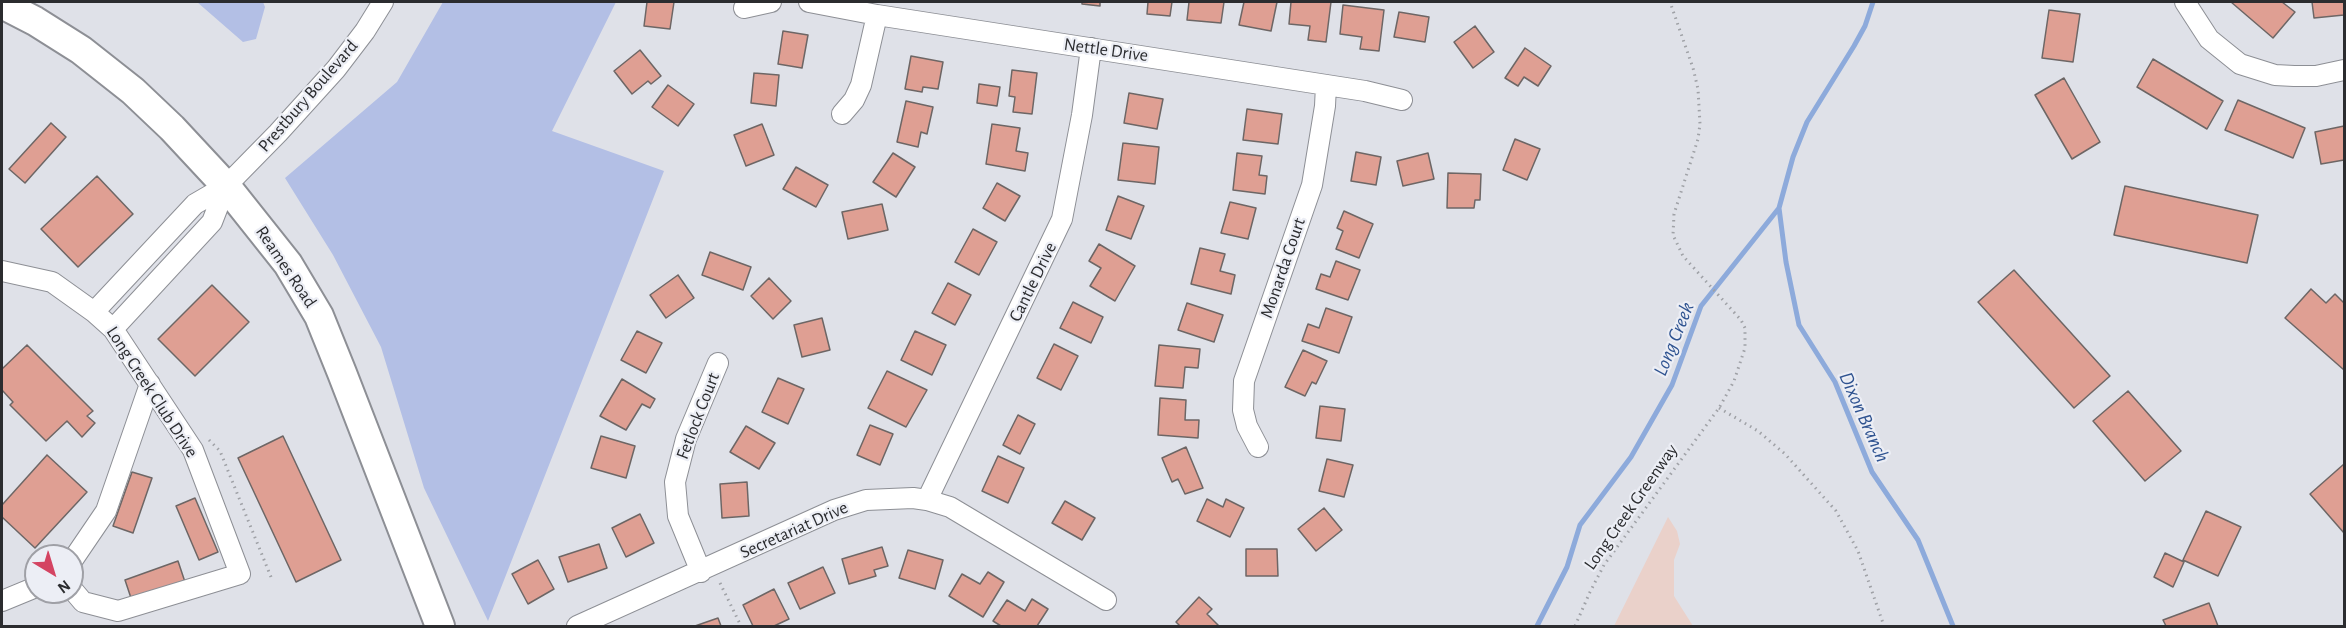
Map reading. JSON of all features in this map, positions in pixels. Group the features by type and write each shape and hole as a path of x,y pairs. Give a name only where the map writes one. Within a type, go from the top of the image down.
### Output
{"main road":[{"name":"Reames Road","path":"2,4 81,50 133,91 172,128 226,186 288,264 319,316 440,627"}],"street":[{"name":"Prestbury Boulevard","path":"94,312 195,204 226,186 336,69 365,31 383,2"},
{"path":"744,8 771,2"},
{"name":"Nettle Drive","path":"809,2 877,15 1326,85 1402,100"},
{"path":"2185,2 2209,39 2240,64 2275,75 2316,76 2344,70"},
{"path":"842,114 854,100 861,85 877,15"},
{"name":"Cantle Drive","path":"927,500 1062,219 1082,115 1091,48"},
{"name":"Monarda Court","path":"1257,447 1247,426 1243,410 1244,381 1312,185 1326,85"},
{"name":"Prestbury Boulevard","path":"113,328 213,222 226,186"},
{"name":"Long Creek Club Drive","path":"2,271 52,282 113,328 193,450 240,574 118,611 84,602"},
{"name":"Fetlock Court","path":"701,572 678,516 675,482 686,439 718,363"},
{"path":"84,544 106,511 150,384"},
{"name":"Secretariat Drive","path":"577,627 834,510 866,500 914,498 950,507 1106,600"},
{"path":"2,600 24,592"}],"path":[{"name":"Long Creek Greenway","path":"1575,627 1604,565 1719,408 1734,381 1745,348 1744,328 1741,320 1730,305 1683,256 1674,235 1674,214 1698,139 1700,124 1698,89 1693,68 1670,2"},
{"path":"1719,408 1769,440 1806,475 1836,511 1858,551 1884,627"},
{"path":"203,433 220,451 271,577"},
{"path":"720,582 741,627"}],"shaded area":[{"path":"197,2 263,2 265,7 256,39 243,42"},
{"path":"443,2 616,2 552,131 664,171 488,621 424,488 381,347 333,255 285,178 397,82"},
{"path":"1668,517 1677,531 1680,544 1674,560 1674,596 1693,626 1614,626"}],"building":[{"path":"647,2 674,2 670,29 644,26"},
{"path":"1082,2 1100,2 1100,6 1082,4"},
{"path":"1148,2 1172,2 1170,16 1147,14"},
{"path":"1189,2 1224,2 1221,23 1187,20"},
{"path":"1244,2 1277,2 1271,31 1239,25"},
{"path":"1291,2 1331,2 1326,42 1308,40 1310,26 1289,24"},
{"path":"2231,2 2282,2 2295,12 2273,38"},
{"path":"2312,2 2344,2 2344,15 2314,18"},
{"path":"1343,5 1384,10 1379,51 1360,49 1362,37 1340,34"},
{"path":"2049,10 2080,14 2073,62 2042,58"},
{"path":"1399,12 1429,17 1425,42 1394,37"},
{"path":"1475,26 1494,52 1473,68 1454,42"},
{"path":"783,31 808,35 802,68 778,64"},
{"path":"1525,48 1551,66 1538,86 1524,77 1518,86 1505,78"},
{"path":"640,50 661,76 651,84 648,81 632,94 614,71"},
{"path":"911,56 943,62 938,89 923,87 922,92 905,89"},
{"path":"2153,59 2223,101 2207,129 2137,87"},
{"path":"1012,70 1037,73 1032,114 1013,112 1015,97 1009,96"},
{"path":"754,73 779,75 776,106 751,103"},
{"path":"2064,78 2100,142 2072,159 2035,95"},
{"path":"979,84 1000,87 997,106 977,103"},
{"path":"668,85 694,104 678,126 652,107"},
{"path":"1129,93 1163,99 1157,129 1124,123"},
{"path":"2238,100 2305,128 2293,158 2225,130"},
{"path":"906,101 933,107 927,134 921,132 918,147 897,142"},
{"path":"1247,109 1282,114 1278,144 1243,140"},
{"path":"51,123 66,137 25,183 9,169"},
{"path":"762,124 774,155 746,166 734,135"},
{"path":"992,124 1020,128 1016,151 1028,153 1025,171 986,164"},
{"path":"2344,126 2344,160 2321,164 2315,132"},
{"path":"1515,139 1540,149 1527,180 1503,170"},
{"path":"1123,143 1159,147 1155,184 1118,180"},
{"path":"1356,152 1381,157 1376,185 1351,181"},
{"path":"893,153 915,167 896,197 873,182"},
{"path":"1237,153 1262,156 1259,175 1267,176 1265,194 1233,190"},
{"path":"1428,153 1434,179 1403,186 1397,161"},
{"path":"796,167 828,185 816,207 783,189"},
{"path":"1448,173 1481,174 1480,200 1475,200 1474,208 1447,208"},
{"path":"97,176 133,214 78,267 41,229"},
{"path":"997,183 1020,196 1005,221 983,208"},
{"path":"2125,186 2258,215 2247,263 2114,235"},
{"path":"1118,196 1144,206 1131,239 1106,230"},
{"path":"1230,202 1256,208 1248,239 1221,233"},
{"path":"882,204 888,230 848,239 842,212"},
{"path":"1344,211 1373,224 1359,258 1336,249 1343,231 1337,228"},
{"path":"973,229 997,242 979,275 955,262"},
{"path":"1099,244 1135,266 1115,301 1090,286 1101,268 1089,261"},
{"path":"1200,248 1225,254 1220,271 1235,275 1231,294 1191,284"},
{"path":"710,252 751,267 743,290 702,275"},
{"path":"1336,261 1360,270 1348,300 1316,289 1321,274 1330,277"},
{"path":"2014,270 2110,376 2074,408 1978,302"},
{"path":"678,275 694,298 666,318 650,295"},
{"path":"769,278 791,301 773,319 751,296"},
{"path":"948,283 971,295 955,325 932,313"},
{"path":"212,285 249,322 195,376 158,339"},
{"path":"2311,289 2326,303 2335,294 2344,303 2344,370 2285,318"},
{"path":"1073,302 1103,317 1091,343 1060,328"},
{"path":"1187,303 1223,315 1214,342 1178,330"},
{"path":"1326,308 1352,317 1339,353 1302,341 1308,324 1319,328"},
{"path":"822,318 830,350 802,357 794,325"},
{"path":"637,331 662,343 646,373 621,360"},
{"path":"915,331 946,345 932,375 901,360"},
{"path":"1054,344 1078,356 1061,390 1037,378"},
{"path":"27,345 93,411 87,416 95,423 82,437 67,421 46,441 10,405 13,402 2,390 2,369"},
{"path":"1159,345 1200,349 1198,368 1185,367 1183,388 1155,386"},
{"path":"1303,350 1327,361 1316,384 1312,382 1305,396 1285,387"},
{"path":"887,371 927,390 906,427 868,408"},
{"path":"778,378 804,389 788,424 762,412"},
{"path":"622,379 655,399 650,408 642,404 626,430 600,416"},
{"path":"2128,391 2181,451 2145,481 2093,421"},
{"path":"1160,398 1186,400 1185,420 1199,420 1198,438 1158,435"},
{"path":"1320,406 1345,409 1341,441 1316,438"},
{"path":"1018,415 1035,424 1020,454 1003,445"},
{"path":"870,425 893,434 880,465 857,455"},
{"path":"746,426 775,443 759,469 730,452"},
{"path":"283,436 341,560 296,582 238,458"},
{"path":"601,436 635,446 626,478 591,468"},
{"path":"1186,447 1203,488 1185,494 1178,479 1172,482 1162,458"},
{"path":"47,455 87,492 39,544 31,544 2,517 2,505"},
{"path":"998,456 1024,468 1008,503 982,491"},
{"path":"1327,459 1353,465 1344,497 1319,491"},
{"path":"2344,464 2344,533 2310,494"},
{"path":"132,472 152,478 133,533 113,526"},
{"path":"747,482 749,516 722,518 720,484"},
{"path":"195,498 218,552 199,560 176,506"},
{"path":"1207,499 1223,507 1226,499 1244,508 1230,537 1197,521"},
{"path":"1065,501 1095,518 1082,540 1052,523"},
{"path":"1324,508 1342,530 1316,551 1298,529"},
{"path":"2206,511 2241,527 2218,576 2183,560"},
{"path":"640,514 654,543 626,557 612,528"},
{"path":"599,544 607,568 568,582 559,557"},
{"path":"882,547 888,566 874,570 876,576 849,584 842,559"},
{"path":"1246,549 1277,549 1278,576 1246,576"},
{"path":"908,550 943,560 935,589 899,578"},
{"path":"2165,553 2184,562 2173,587 2154,577"},
{"path":"538,560 554,589 528,604 512,574"},
{"path":"178,561 185,582 131,598 125,580"},
{"path":"823,567 835,593 800,609 788,583"},
{"path":"988,572 1004,582 983,617 949,596 962,574 980,584"},
{"path":"774,589 789,619 774,626 753,626 743,605"},
{"path":"1199,597 1212,609 1207,614 1219,626 1180,626 1176,622"},
{"path":"1032,599 1048,609 1037,626 1001,626 993,621 1007,600 1025,611"},
{"path":"2209,603 2218,626 2166,626 2163,620"},
{"path":"718,618 721,626 695,626"}],"waterway":[{"name":"Long Creek","path":"1537,626 1567,567 1580,525 1631,457 1672,385 1701,306 1779,208 1793,157 1807,122 1854,46 1865,26 1873,2"},
{"name":"Dixon Branch","path":"1779,208 1786,262 1799,325 1835,382 1872,472 1918,540 1953,626"}]}
